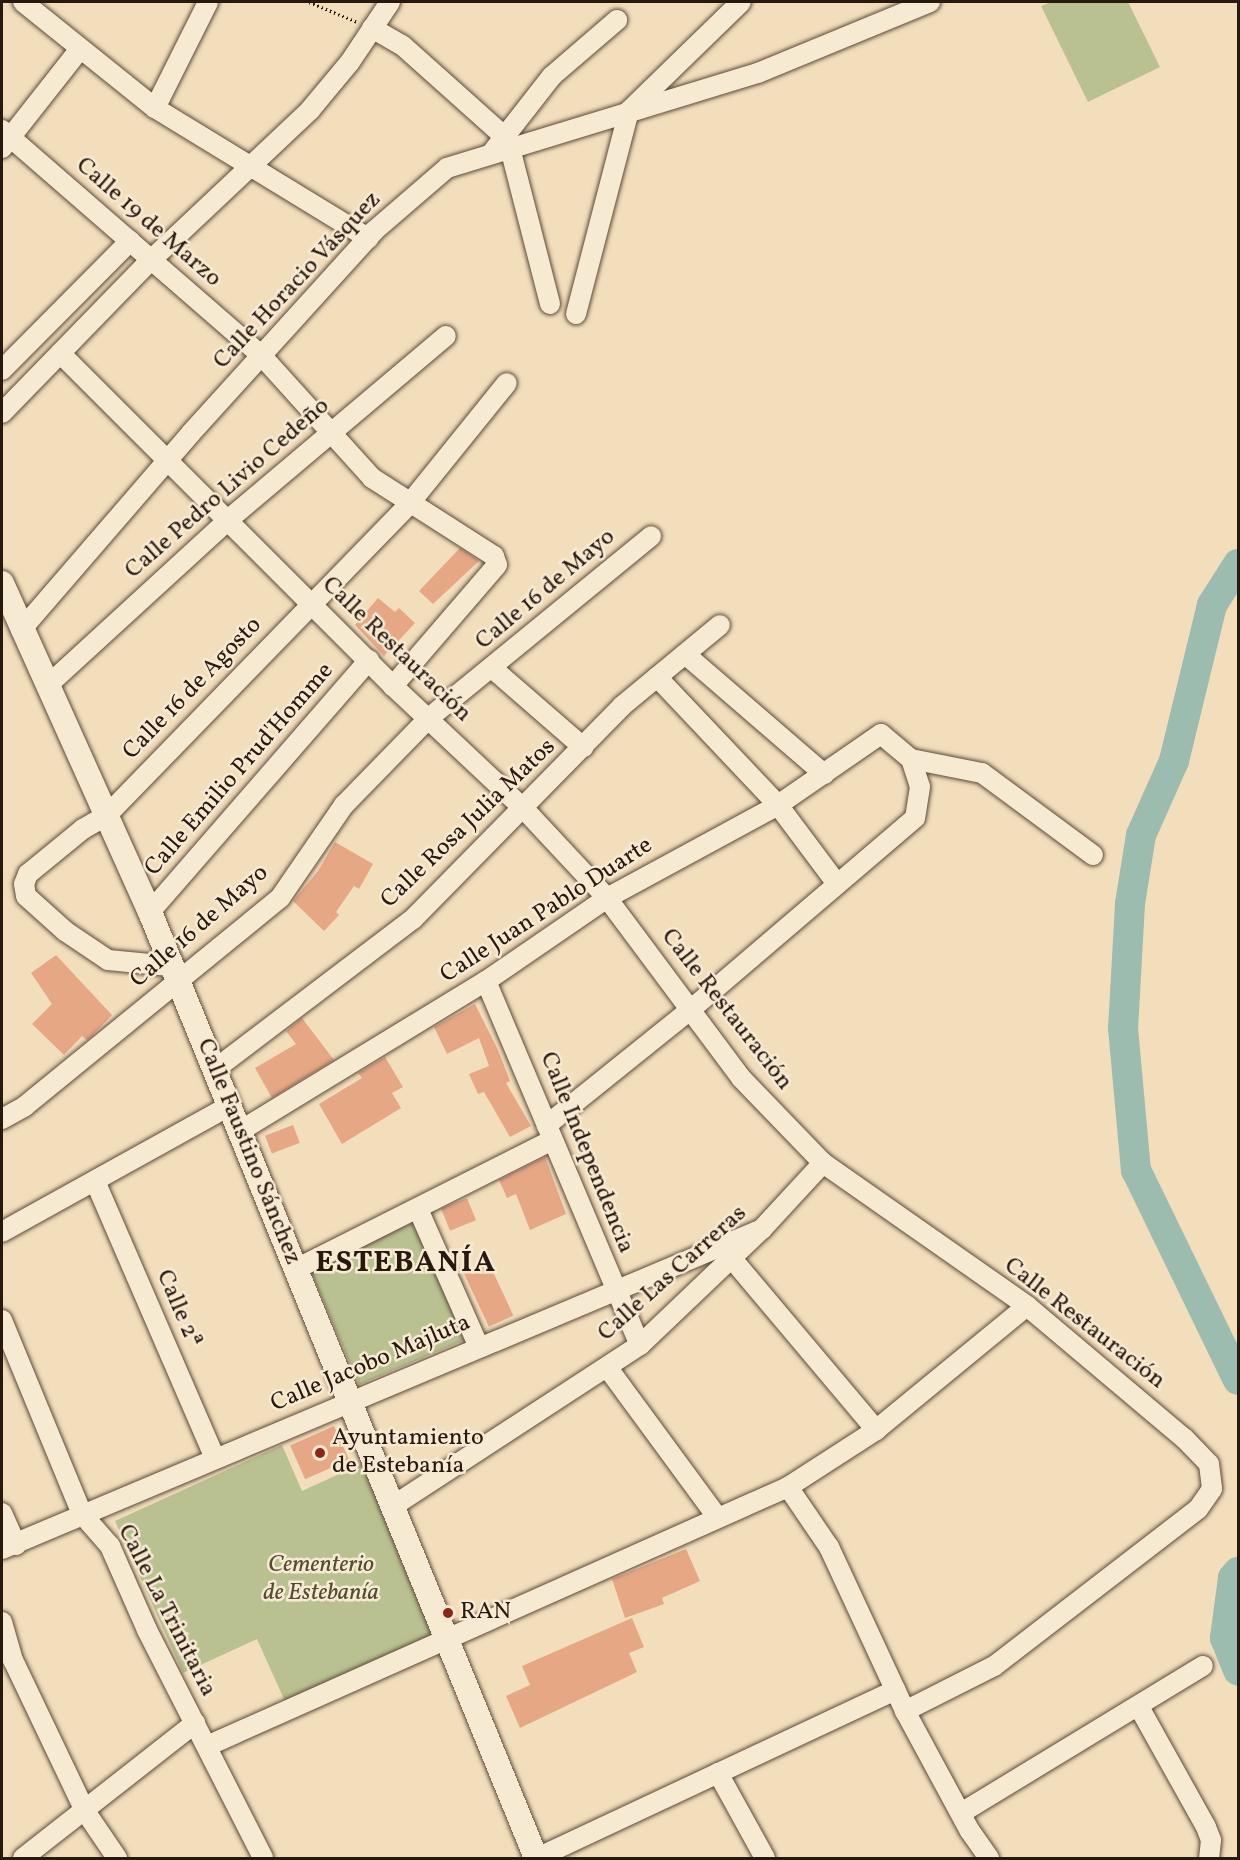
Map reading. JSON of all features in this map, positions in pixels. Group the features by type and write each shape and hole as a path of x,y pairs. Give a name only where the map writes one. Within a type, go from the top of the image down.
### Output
{"street":[{"path":"22,2 155,108 251,170 368,238"},
{"path":"155,108 208,2"},
{"path":"2,413 151,260 251,170 310,110 350,62 390,2"},
{"path":"576,314 628,111 741,2"},
{"name":"Calle Horacio Vásquez","path":"21,630 167,460 368,238 447,168 491,154 508,143 758,73 930,2"},
{"path":"508,143 552,76 617,20"},
{"path":"372,28 402,45 508,143 550,304"},
{"path":"4,138 80,49"},
{"name":"Calle 19 de Marzo","path":"4,138 130,241 261,355 372,478 494,556 497,565 393,686"},
{"path":"2,370 130,241"},
{"name":"Calle Pedro Livio Cedeño","path":"47,686 228,520 446,336"},
{"name":"Calle Restauración","path":"60,353 393,686 524,809 607,898 741,1078 823,1163 1027,1306 1184,1438 1209,1464 1212,1489 1198,1509 994,1666 905,1711"},
{"name":"Calle 16 de Agosto","path":"174,973 108,960 65,931 26,896 24,884 28,874 83,829 107,815 410,503 507,383"},
{"name":"Calle 16 de Mayo","path":"2,1119 26,1106 174,973 280,898 344,805 429,718 651,536"},
{"name":"Calle Faustino Sánchez","path":"2,583 21,630 150,912 537,1858"},
{"name":"Calle Rosa Julia Matos","path":"214,1070 413,919 524,809 622,706 720,625"},
{"path":"686,654 824,774"},
{"name":"Calle Emilio Prud'Homme","path":"150,912 369,660"},
{"path":"492,668 583,747"},
{"path":"657,677 778,806 837,884"},
{"name":"Calle Juan Pablo Duarte","path":"240,1131 486,981 607,898 778,806 881,734 911,759"},
{"path":"296,1269 418,1209 550,1132 915,818 920,787 911,759 982,773 1093,855"},
{"name":"Calle Independencia","path":"486,981 640,1345"},
{"path":"2,1232 230,1106"},
{"name":"Calle Las Carreras","path":"762,1229 823,1163"},
{"name":"Calle 2ª","path":"95,1181 215,1458"},
{"path":"418,1209 479,1347"},
{"name":"Calle Jacobo Majluta","path":"9,1547 82,1514 615,1290 726,1252 762,1229"},
{"path":"726,1252 876,1430"},
{"name":"Calle Las Carreras","path":"393,1506 640,1345 726,1252"},
{"path":"207,1746 788,1487 876,1430 1027,1306"},
{"name":"Calle La Trinitaria","path":"2,1320 82,1514 110,1546 263,1858"},
{"path":"607,1367 718,1518"},
{"path":"788,1487 830,1548 905,1711 961,1813 989,1858"},
{"path":"2,1513 9,1547"},
{"path":"2,1622 13,1660 85,1811 117,1858"},
{"path":"961,1813 1203,1666"},
{"path":"537,1858 896,1690"},
{"path":"1138,1707 1206,1827 1211,1840 1209,1858"},
{"path":"23,1858 195,1723"},
{"path":"718,1773 765,1858"}],"path":[{"path":"309,2 372,28"}],"green space":[{"path":"1051,2 1128,2 1160,67 1088,102 1041,6"},
{"path":"415,1222 465,1340 359,1385 309,1267"},
{"name":"Cementerio de Estebanía","path":"282,1445 302,1491 363,1463 441,1636 287,1706 257,1639 183,1673 115,1521"}],"building":[{"path":"460,548 479,561 433,604 419,591"},
{"path":"378,598 395,612 399,608 415,623 384,656 355,625"},
{"path":"335,842 373,864 359,889 354,886 336,912 339,915 324,931 293,901 318,871"},
{"path":"56,955 112,1015 91,1037 87,1040 82,1036 64,1055 32,1024 52,1004 31,973"},
{"path":"475,1004 498,1050 510,1081 506,1083 531,1126 510,1137 484,1092 478,1094 469,1074 489,1066 479,1038 447,1054 434,1027"},
{"path":"302,1018 334,1060 272,1098 255,1068 296,1044 286,1031"},
{"path":"385,1057 403,1087 392,1093 401,1108 342,1144 319,1104 362,1078 358,1073"},
{"path":"293,1125 300,1143 272,1153 265,1136"},
{"path":"545,1157 566,1214 530,1230 516,1194 507,1198 499,1180"},
{"path":"467,1198 476,1220 450,1231 441,1208"},
{"path":"488,1261 513,1315 489,1327 464,1272"},
{"name":"Ayuntamiento de Estebanía","path":"334,1426 349,1460 305,1479 290,1446"},
{"path":"686,1549 700,1581 662,1598 664,1604 625,1618 612,1579"},
{"path":"632,1618 644,1647 629,1653 637,1672 520,1728 506,1696 530,1685 522,1666"}],"waterway":[{"path":"1238,564 1212,605 1174,761 1141,835 1130,904 1123,1028 1136,1170 1238,1380"},
{"path":"1238,1572 1233,1578 1225,1638 1238,1670"}],"place":[{"name":"Ayuntamiento de Estebanía","path":"320,1453"},
{"name":"RAN","path":"448,1613"}],"district":[{"name":"ESTEBANÍA","path":"406,1263"}]}
